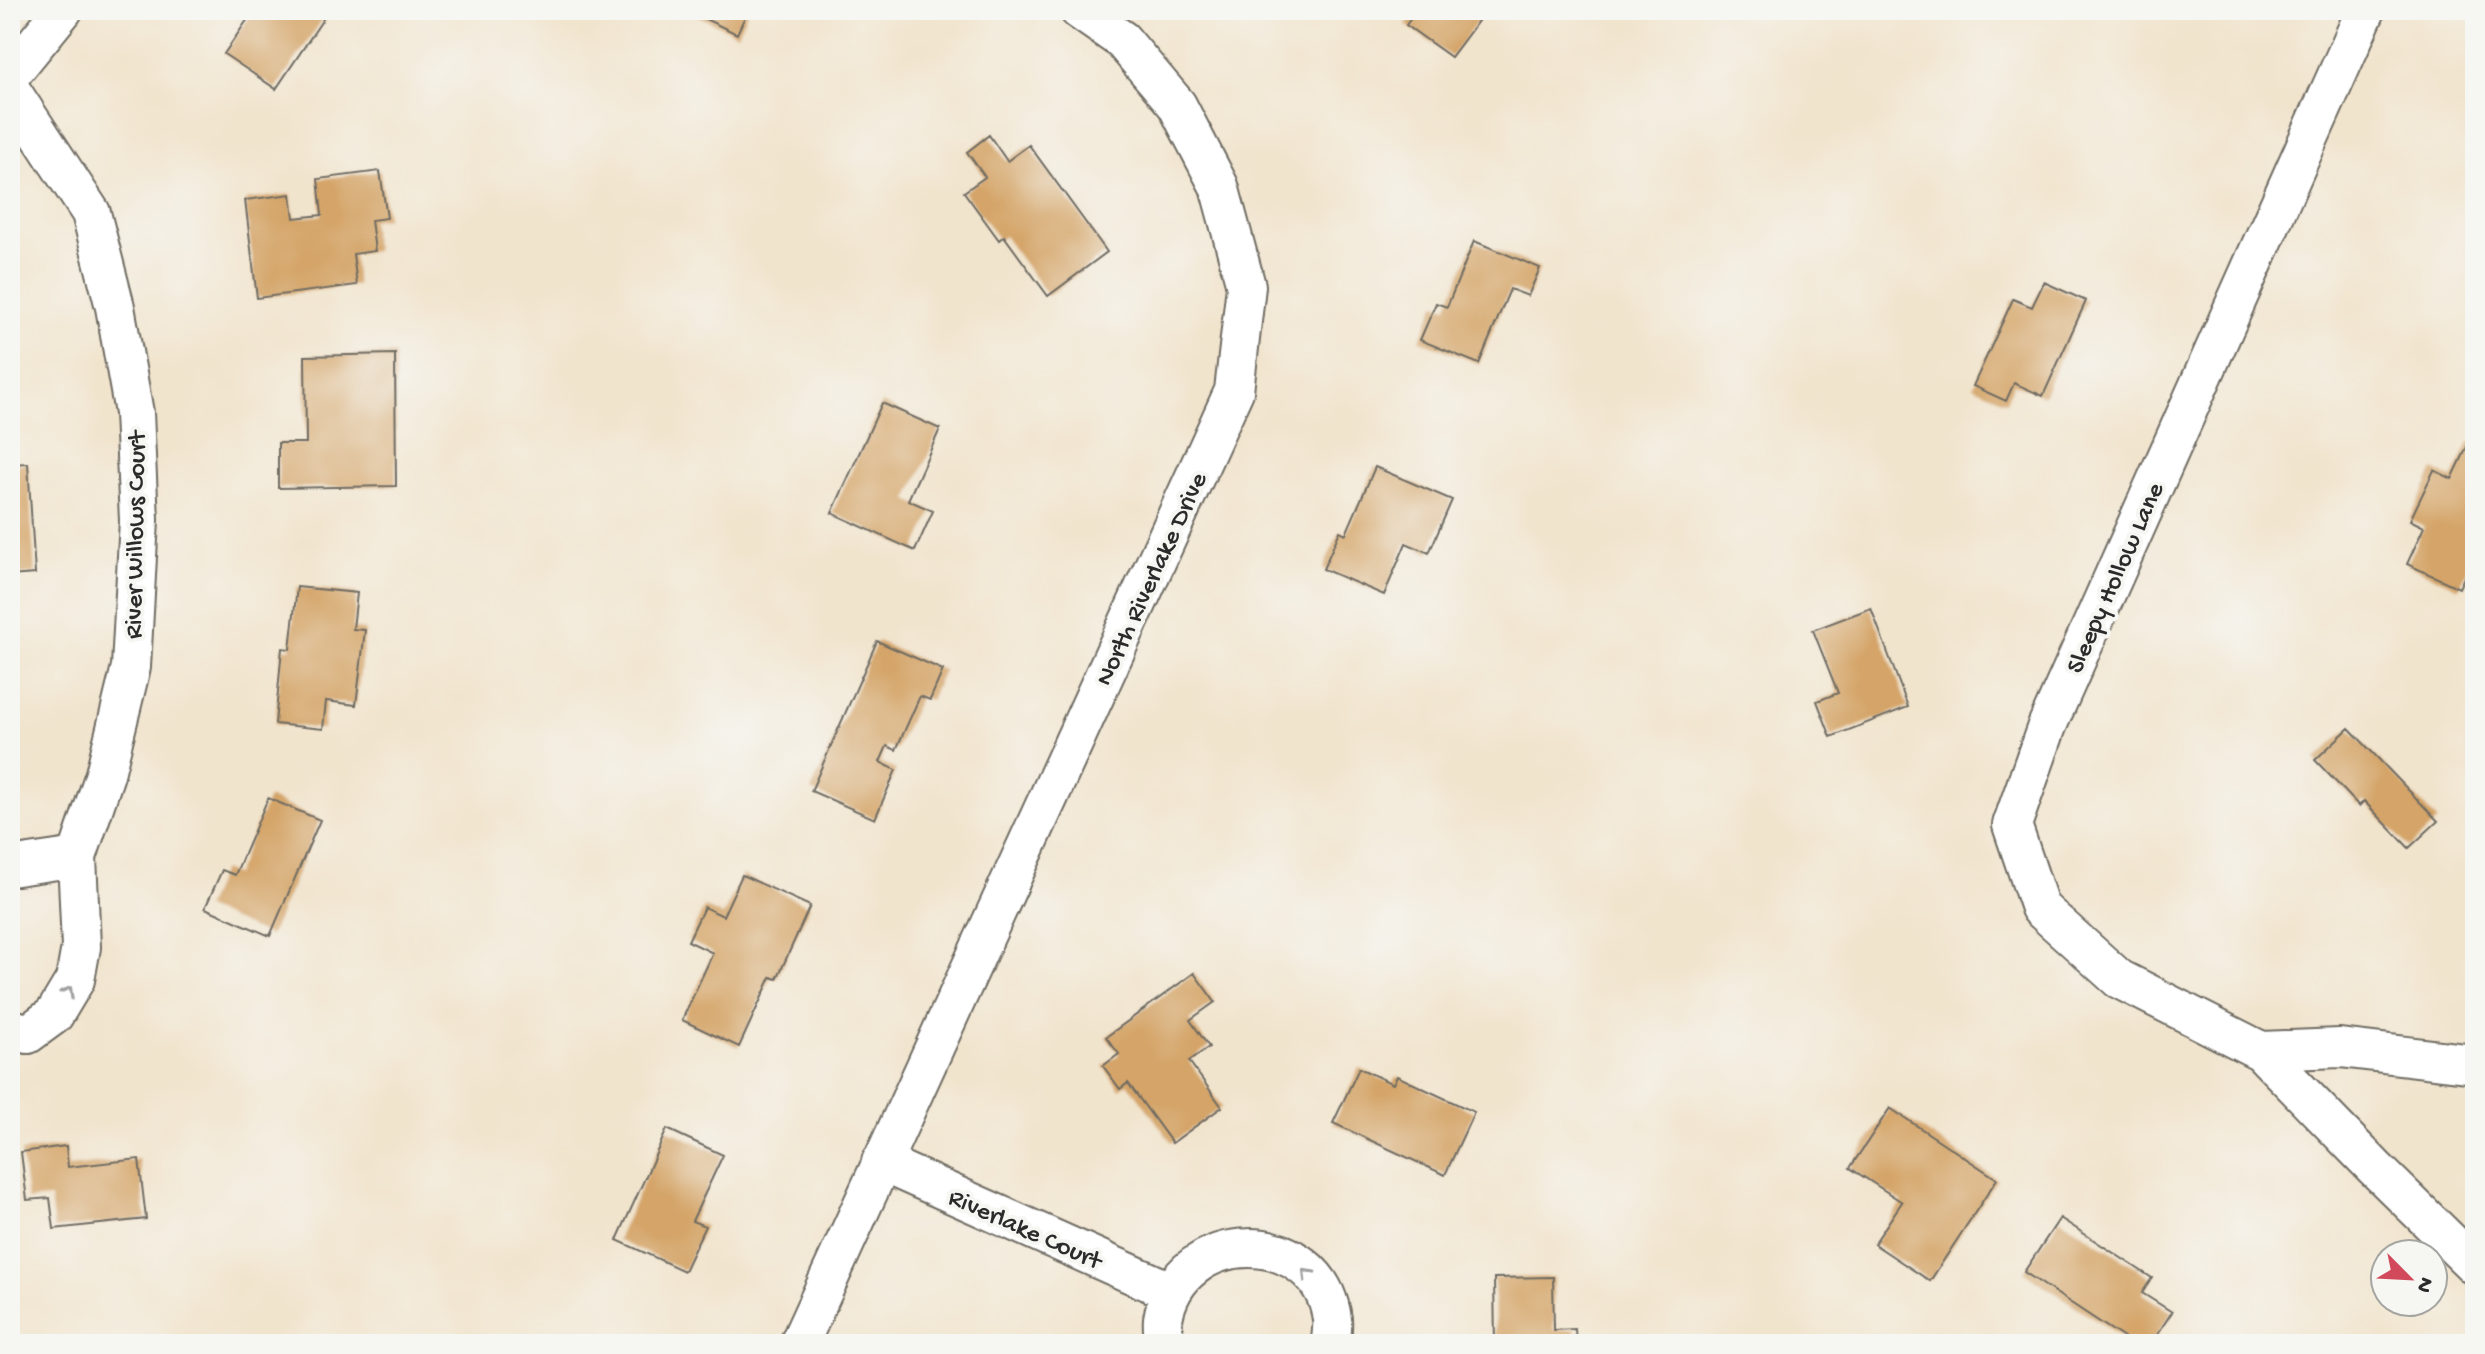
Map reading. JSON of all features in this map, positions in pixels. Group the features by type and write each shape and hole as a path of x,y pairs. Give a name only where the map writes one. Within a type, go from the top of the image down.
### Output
{"street":[{"path":"10,75 63,10"},
{"name":"North Riverlake Drive","path":"799,1344 1234,391 1246,286 1219,186 1177,105 1122,40 1079,10"},
{"name":"Sleepy Hollow Lane","path":"2261,1051 2119,979 2040,908 2012,825 2047,726 2366,10"},
{"name":"River Willows Court","path":"10,89 91,213 115,307 134,413 139,520 131,667 105,774 77,857 81,947 75,980 54,1015 28,1034 10,1028"},
{"path":"10,867 77,857"},
{"path":"2261,1051 2340,1048 2475,1064"},
{"path":"2261,1051 2475,1266"},
{"name":"Riverlake Court","path":"881,1162 1172,1292"},
{"path":"1164,1344 1163,1321 1172,1292 1188,1271 1210,1255 1235,1247 1262,1247 1287,1256 1308,1272 1324,1294 1328,1306 1332,1319 1331,1344"}],"building":[{"path":"254,10 329,10 276,89 224,54"},
{"path":"686,10 748,10 737,34"},
{"path":"1417,10 1477,10 1472,17 1478,21 1451,57 1406,25"},
{"path":"989,135 1007,161 1029,145 1107,252 1048,296 1004,236 999,240 964,192 985,177 967,152"},
{"path":"380,171 387,218 371,220 375,251 353,254 357,285 257,298 245,200 291,194 294,218 322,215 318,179"},
{"path":"1474,241 1540,268 1528,296 1510,289 1479,364 1420,340 1436,303 1447,307"},
{"path":"2044,282 2086,301 2043,396 2014,383 2006,401 1973,386 2013,299 2032,307"},
{"path":"395,354 396,486 278,488 278,443 306,443 305,356"},
{"path":"882,403 940,429 908,500 933,511 915,551 832,513"},
{"path":"2470,441 2475,444 2475,554 2459,588 2407,564 2424,527 2410,520 2434,470 2452,479"},
{"path":"28,463 35,574 10,576 10,464"},
{"path":"1375,467 1452,500 1429,553 1406,543 1384,595 1323,569 1340,531 1346,534"},
{"path":"297,587 357,593 353,629 365,630 356,705 326,701 323,729 275,724 282,648 290,649"},
{"path":"1871,608 1908,707 1831,737 1817,701 1838,693 1813,630"},
{"path":"877,641 943,670 930,700 920,696 896,750 887,746 880,762 896,770 875,819 811,791"},
{"path":"2349,728 2438,821 2409,848 2364,801 2359,806 2315,760"},
{"path":"268,798 320,820 270,936 205,908 222,870 235,875"},
{"path":"742,875 810,906 777,979 771,977 739,1047 682,1020 713,953 688,941 704,907 723,916"},
{"path":"1194,973 1215,1002 1190,1020 1209,1047 1189,1061 1222,1107 1172,1143 1128,1083 1120,1089 1103,1066 1119,1054 1106,1037"},
{"path":"1359,1068 1393,1084 1397,1076 1474,1112 1445,1175 1333,1123"},
{"path":"1890,1108 1997,1179 1930,1281 1874,1244 1902,1202 1850,1168"},
{"path":"667,1129 723,1155 692,1221 705,1226 684,1271 617,1240"},
{"path":"66,1146 68,1167 139,1159 146,1219 54,1229 50,1198 27,1200 21,1152"},
{"path":"2060,1218 2152,1278 2142,1293 2172,1312 2151,1344 2133,1344 2024,1272"},
{"path":"1553,1277 1554,1330 1575,1329 1576,1344 1495,1344 1494,1278"}]}
